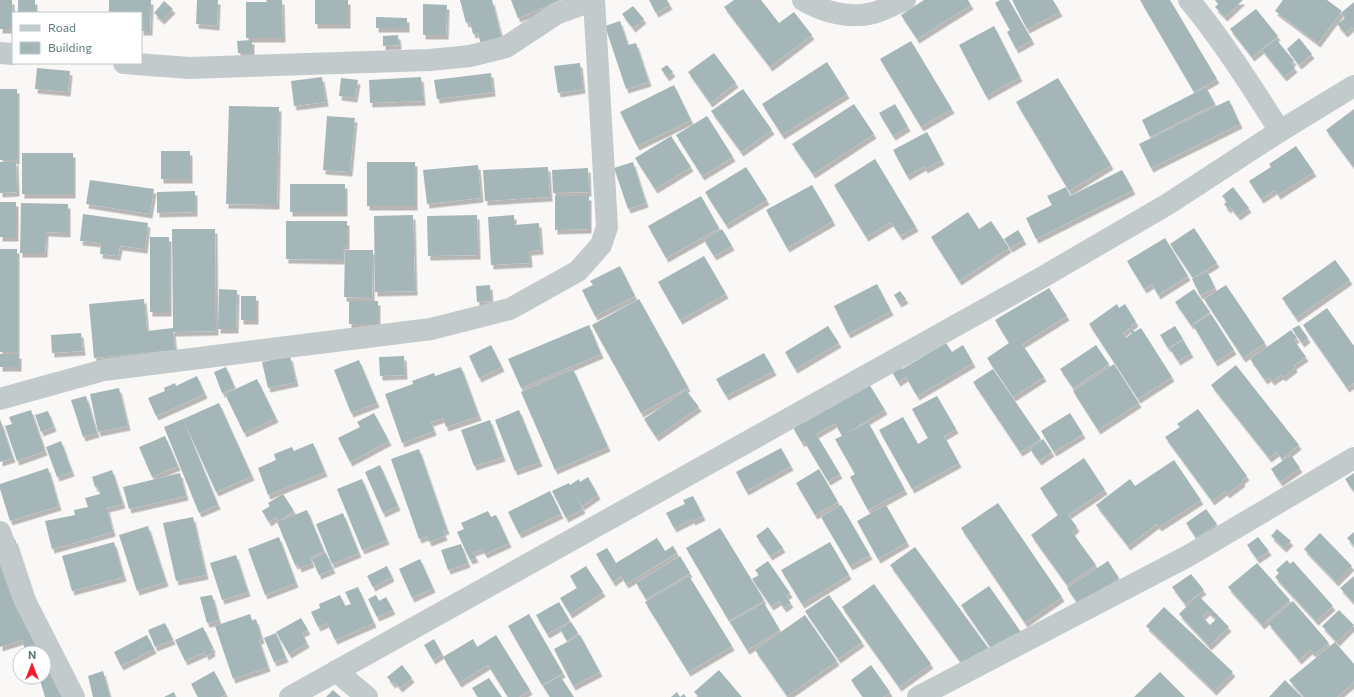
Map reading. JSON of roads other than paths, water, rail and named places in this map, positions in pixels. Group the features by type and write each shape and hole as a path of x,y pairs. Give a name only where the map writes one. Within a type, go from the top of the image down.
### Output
{"street":[{"path":"0,399 104,370 431,329 510,309 578,271 601,245 607,227 594,0 556,14 506,47 470,56 430,60 189,68 137,64"},
{"path":"803,0 822,9 842,14 858,15 873,13 905,0"},
{"path":"1189,0 1229,54 1280,131"},
{"path":"0,53 12,54"},
{"path":"290,697 1041,278 1168,204 1280,131 1354,86"},
{"path":"918,697 1188,556 1354,458"},
{"path":"0,532 24,599 74,697"},
{"path":"336,671 367,697"}]}
